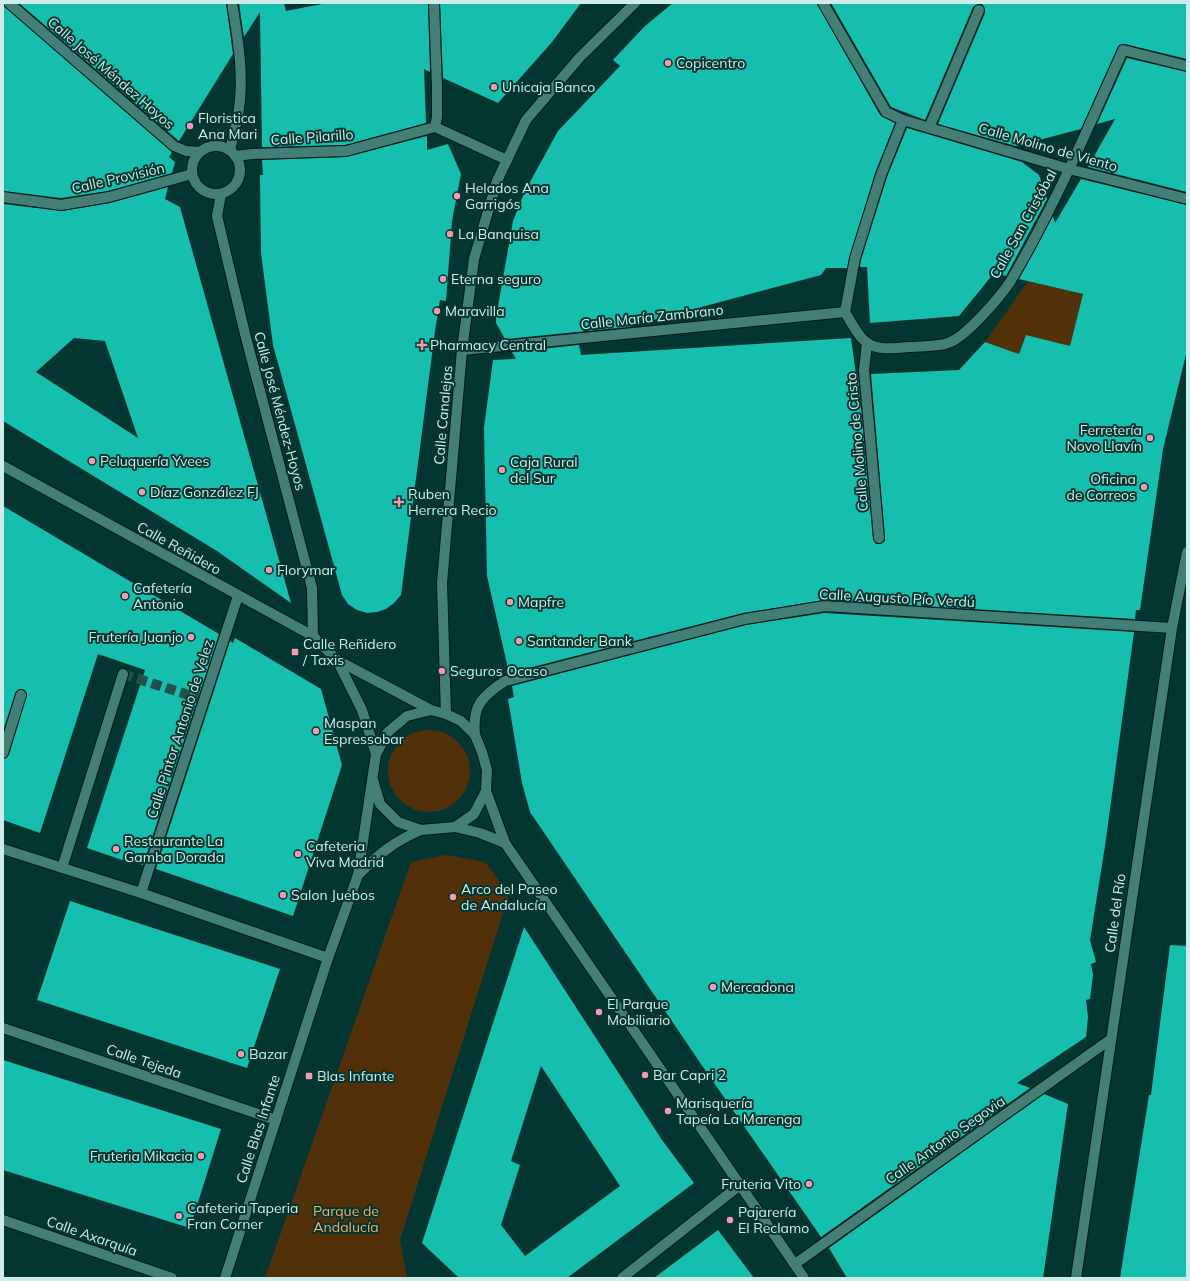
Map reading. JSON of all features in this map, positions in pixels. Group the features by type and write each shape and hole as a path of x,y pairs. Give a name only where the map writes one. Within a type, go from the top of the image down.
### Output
{"street":[{"name":"Calle José Méndez Hoyos","path":"9,3 174,146 186,151 200,152"},
{"path":"232,3 240,63 240,98 233,153 240,167 238,179 234,186 221,194 206,193 194,182 192,174 194,159 200,152 206,148 214,146 233,153"},
{"path":"434,3 438,117 435,128 507,160"},
{"name":"Calle Canalejas","path":"446,714 442,583 462,350 474,259 497,181 526,120 580,57 635,3"},
{"name":"Calle Molino de Viento","path":"823,3 886,112 903,120 1069,169 1187,199"},
{"path":"929,128 979,10"},
{"name":"Calle San Cristóbal","path":"867,343 884,349 949,343 970,329 1009,283 1069,169 1123,50 1187,66"},
{"path":"867,343 858,333 845,312 855,258 881,175 903,120"},
{"name":"Calle Pilarillo","path":"233,153 252,154 346,151 435,128"},
{"name":"Calle Provisión","path":"3,197 61,205 109,197 192,174"},
{"name":"Calle José Méndez-Hoyos","path":"221,194 217,216 245,334 312,588 312,636"},
{"name":"Calle María Zambrano","path":"462,350 845,312"},
{"name":"Calle Molino de Cristo","path":"867,343 864,370 879,538"},
{"name":"Calle Reñidero","path":"4,468 312,636 337,660 431,710"},
{"name":"Calle del Río","path":"1076,1278 1172,628 1187,552"},
{"name":"Calle Pintor Antonio de Velez","path":"141,893 238,596"},
{"name":"Calle Augusto Pío Verdú","path":"475,734 473,719 480,702 492,689 505,681 746,619 825,606 1172,628"},
{"name":"Calle Reñidero","path":"337,660 362,710 376,754"},
{"path":"62,868 123,674"},
{"path":"3,753 21,695"},
{"path":"505,843 455,827 421,830 398,822 380,804 372,776 376,754 388,732 407,716 431,710 446,714 461,721 475,734 487,770 486,791 505,843 804,1278"},
{"name":"Calle Blas Infante","path":"225,1278 328,958 358,875 372,776"},
{"path":"455,827 474,814 486,791"},
{"name":"Calle Blas Infante","path":"358,875 384,850 403,838 421,830"},
{"path":"3,848 141,893 328,958"},
{"name":"Calle Tejeda","path":"3,1028 276,1120"},
{"name":"Calle Antonio Segovia","path":"795,1264 1111,1039"},
{"path":"622,1278 740,1185"},
{"name":"Calle Axarquía","path":"3,1220 172,1278"}],"green space":[{"path":"1028,281 1083,294 1070,346 1026,335 1019,354 985,342"},
{"path":"429,730 445,733 458,742 467,755 470,771 467,787 458,800 445,809 429,812 413,809 400,800 391,787 388,771 391,755 400,742 413,733"},
{"name":"Parque de Andalucía","path":"446,855 485,862 509,894 400,1240 407,1278 265,1278 411,862"}],"building":[{"path":"19,3 226,3 233,54 179,141"},
{"path":"239,3 284,3 286,11 327,3 428,3 430,72 424,69 426,123 345,145 262,147 260,12 244,37"},
{"path":"440,3 581,3 552,42 498,103 443,78"},
{"path":"673,3 817,3 880,115 895,123 875,173 847,268 826,268 821,275 627,327 505,339 496,323 496,318 513,221 525,191 558,131 620,66 613,60 645,26"},
{"path":"831,3 1187,3 1187,59 1125,44 1119,45 1081,129 1016,146 938,124 985,13 985,9 982,4 978,4 973,7 925,120 891,107"},
{"path":"3,5 172,152 169,157 175,162 172,173 108,191 61,198 3,191"},
{"path":"1127,58 1187,72 1187,192 1088,167 1115,119 1097,124"},
{"path":"907,128 1022,162 1039,175 1047,199 1006,276 994,273 959,316 870,323 867,267 860,267 861,260 887,177"},
{"path":"427,136 427,150 448,144 461,174 452,221 446,301 440,300 435,331 401,595 386,609 367,613 357,610 348,604 342,595 273,345 261,253 260,175 263,175 262,160 346,157"},
{"path":"1081,179 1187,205 1187,350 1163,449 1140,610 1136,610 1135,619 824,600 743,613 509,673 487,576 484,428 493,360 516,359 512,352 579,345 581,355 851,338 856,375 858,375 873,539 876,544 880,544 885,541 885,537 871,374 959,370 985,342 1019,354 1026,335 1070,346 1083,294 1019,279 1053,216 1055,223"},
{"path":"168,187 165,199 180,207 291,603 217,551 3,421 3,204 62,211 110,203","holes":["74,338 105,341 138,438 36,372"]},
{"path":"3,506 219,634 143,865 131,861 131,863 87,848 145,670 98,654 40,833 3,820 3,759 9,755 27,694 23,689 16,691 3,731"},
{"path":"825,613 1134,632 1105,846 1090,940 1096,962 1091,964 1093,975 1090,999 1086,1000 1088,1017 1086,1037 1017,1083 1030,1088 821,1237 703,1067 530,812 522,783 508,699 514,697 512,686 746,625"},
{"path":"235,638 321,689 342,765 293,916 156,869 230,641 233,643"},
{"path":"70,901 280,969 247,1068 37,1000"},
{"path":"524,927 662,1140 694,1183 567,1278 459,1278 422,1243","holes":["541,1066 620,1186 525,1256 501,1225 520,1165 511,1161"]},
{"path":"1170,945 1187,946 1187,1278 1120,1278 1149,1095 1151,1095"},
{"path":"3,1060 221,1129 190,1228 3,1170"},
{"path":"1044,1094 1068,1104 1043,1278 847,1278 829,1248"},
{"path":"718,1230 754,1278 654,1278"}],"tunnel":[{"path":"123,674 204,700"}],"place":[{"name":"Copicentro","path":"668,63"},
{"name":"Unicaja Banco","path":"494,87"},
{"name":"Floristica Ana Mari","path":"190,126"},
{"name":"Helados Ana Garrigós","path":"457,196"},
{"name":"La Banquisa","path":"450,234"},
{"name":"Eterna seguro","path":"443,279"},
{"name":"Maravilla","path":"437,311"},
{"name":"Pharmacy Central","path":"422,345"},
{"name":"Ferretería Novo Llavín","path":"1150,438"},
{"name":"Peluquería Yvees","path":"92,461"},
{"name":"Caja Rural del Sur","path":"502,470"},
{"name":"Oficina de Correos","path":"1144,487"},
{"name":"Díaz González FJ","path":"142,492"},
{"name":"Ruben Herrera Recio","path":"399,502"},
{"name":"Florymar","path":"269,570"},
{"name":"Cafetería Antonio","path":"125,596"},
{"name":"Mapfre","path":"510,602"},
{"name":"Frutería Juanjo","path":"191,637"},
{"name":"Santander Bank","path":"519,641"},
{"name":"Calle Reñidero / Taxis","path":"295,652"},
{"name":"Seguros Ocaso","path":"442,671"},
{"name":"Maspan Espressobar","path":"316,731"},
{"name":"Restaurante La Gamba Dorada","path":"116,849"},
{"name":"Cafeteria Viva Madrid","path":"298,854"},
{"name":"Salon Juebos","path":"283,895"},
{"name":"Arco del Paseo de Andalucía","path":"453,897"},
{"name":"Mercadona","path":"713,987"},
{"name":"El Parque Mobiliario","path":"599,1012"},
{"name":"Bazar","path":"241,1054"},
{"name":"Bar Capri 2","path":"645,1075"},
{"name":"Blas Infante","path":"309,1076"},
{"name":"Marisquería Tapeía La Marenga","path":"668,1111"},
{"name":"Fruteria Mikacia","path":"201,1156"},
{"name":"Fruteria Vito","path":"809,1184"},
{"name":"Cafeteria Taperia Fran Corner","path":"179,1216"},
{"name":"Pajarería El Reclamo","path":"730,1220"}]}
